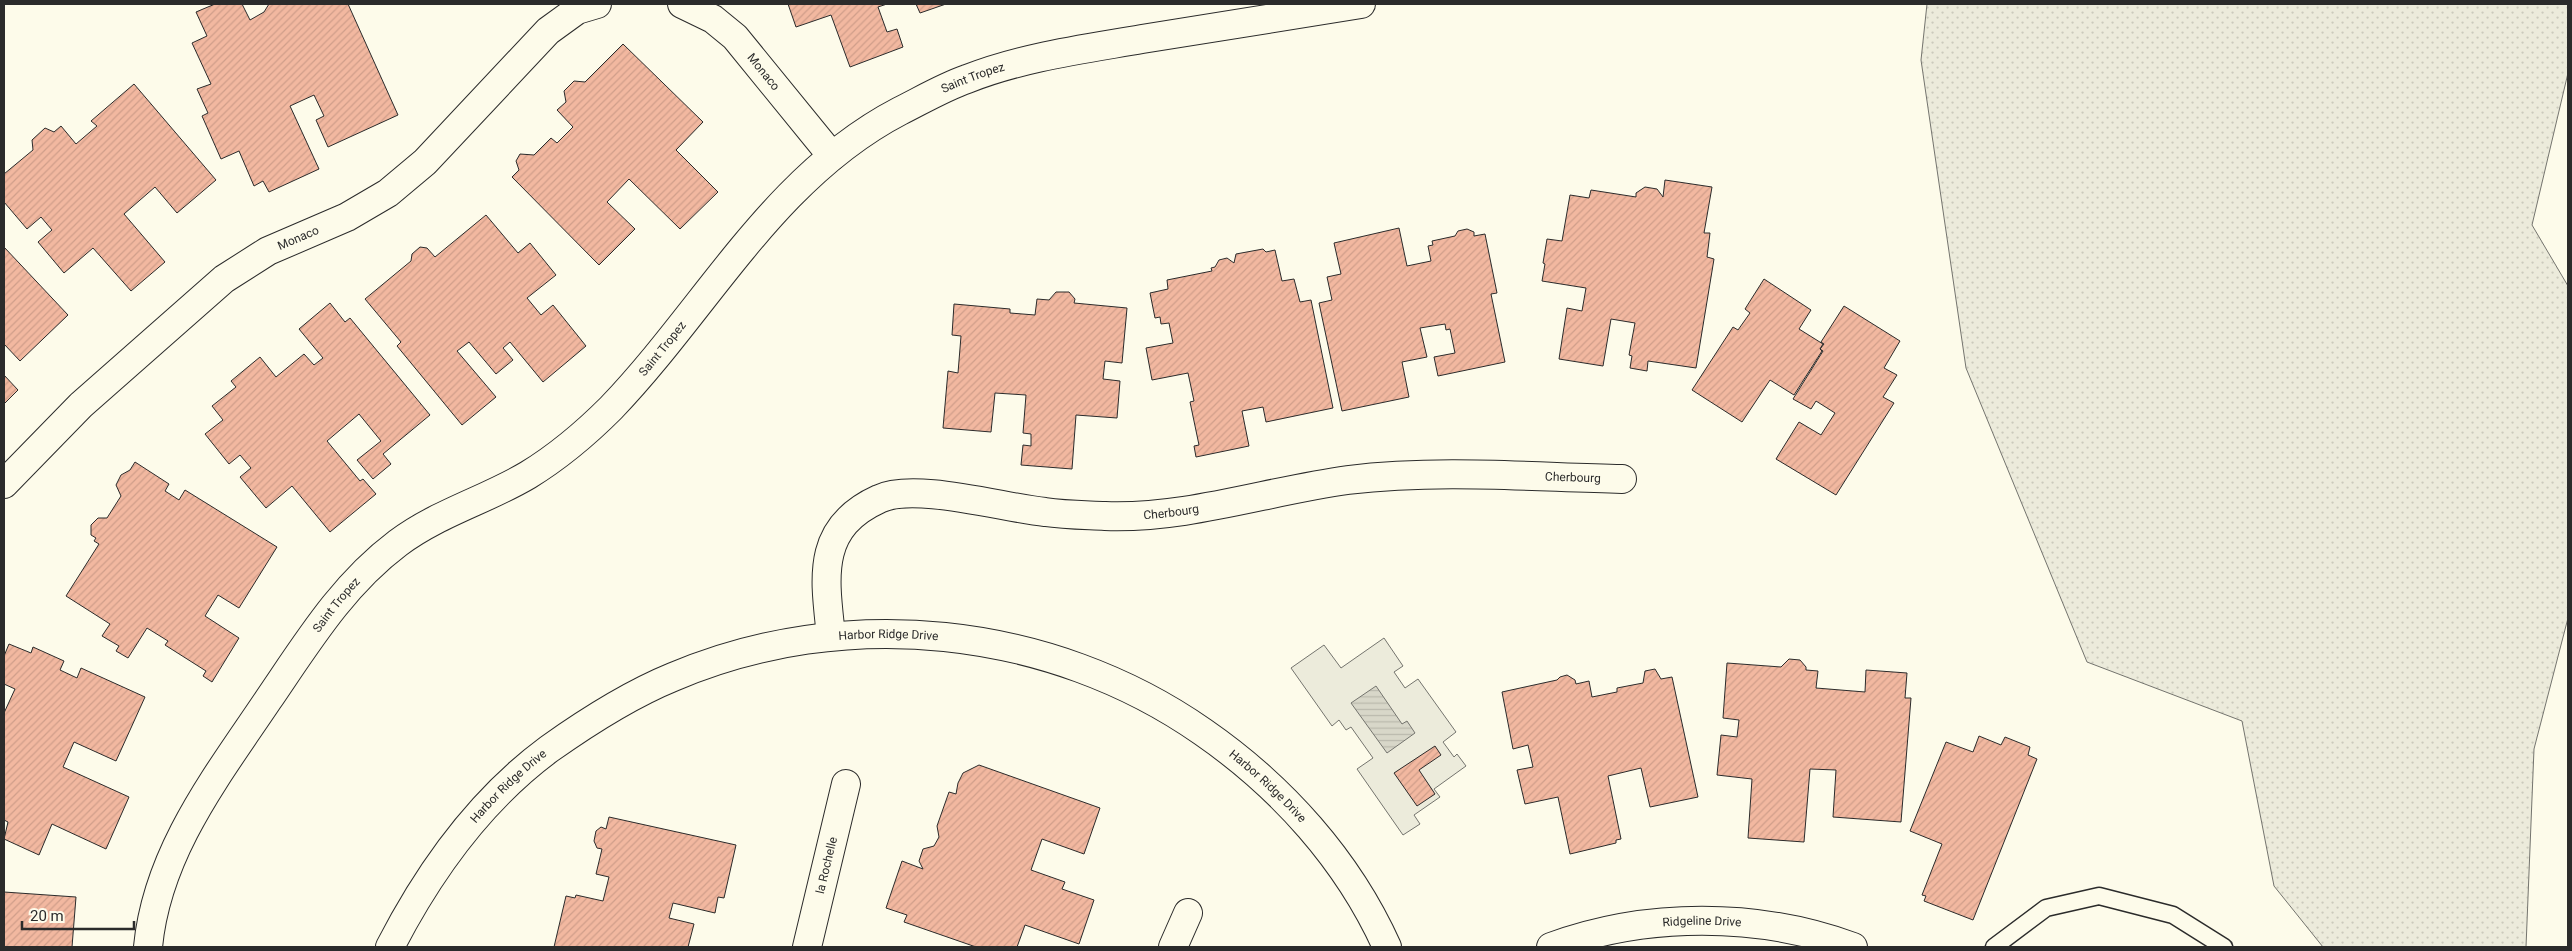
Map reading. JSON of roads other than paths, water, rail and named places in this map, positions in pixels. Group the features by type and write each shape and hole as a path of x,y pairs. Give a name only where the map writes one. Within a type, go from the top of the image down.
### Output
{"street":[{"name":"Monaco","path":"4,484 81,405 224,279 268,251 347,217 388,193 425,162 548,31 577,10 597,4"},
{"name":"Monaco","path":"682,4 713,19 735,37 832,156"},
{"name":"Saint Tropez","path":"148,947 162,881 184,830 202,798 324,616 359,576 399,542 444,514 527,476 572,444 612,406 772,213 832,156 896,113 968,78 1045,55 1361,4"},
{"name":"Cherbourg","path":"831,636 825,577 828,555 839,530 857,511 880,498 907,492 1046,512 1107,516 1169,514 1347,480 1414,474 1622,479"},
{"name":"Harbor Ridge Drive","path":"390,947 413,903 464,832 504,788 548,750 618,704 674,676 756,649 831,636 931,635 1018,648 1074,664 1128,687 1179,715 1242,761 1272,787 1311,829 1347,876 1377,925 1387,947"},
{"name":"la Rochelle","path":"807,947 846,784"},
{"path":"1173,947 1188,913"},
{"name":"Ridgeline Drive","path":"1551,947 1569,941 1640,925 1712,920 1784,928 1830,939 1853,947"}],"lane":[{"path":"1994,947 2046,908 2098,896 2173,915 2224,947"}]}
